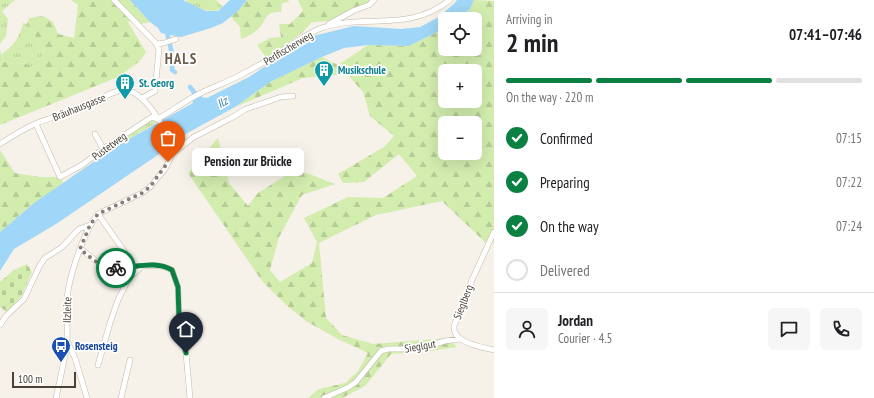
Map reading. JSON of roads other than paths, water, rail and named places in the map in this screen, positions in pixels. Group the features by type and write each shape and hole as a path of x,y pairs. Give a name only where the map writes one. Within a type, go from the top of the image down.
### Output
{"street":[{"path":"114,0 157,44 159,49 155,91 142,98"},
{"path":"325,27 340,17 369,5 374,0"},
{"name":"Perlfischerweg","path":"158,119 201,93 246,72 301,38 325,27 349,22 377,22 409,19 428,13 450,0"},
{"path":"157,44 174,40"},
{"name":"Bräuhausgasse","path":"0,144 17,133 36,124 93,103 104,96 125,90 142,98 148,103 158,119 173,150"},
{"path":"0,325 6,316 24,299 40,265 46,258 62,246 79,229 90,225 98,214 142,193 150,187 164,169 173,150 246,109 281,97 293,96"},
{"name":"Pustetweg","path":"36,124 60,177 82,165 103,149 152,117 158,119"},
{"path":"95,134 103,149"},
{"path":"98,214 124,251"},
{"name":"Ilzleite","path":"56,398 67,341 67,298 80,249 90,225"},
{"name":"Sieglberg","path":"460,339 454,332 454,326 472,280 494,232"},
{"path":"80,249 107,267 123,268 155,265 166,266 172,270 178,287 179,318 186,353 190,398"},
{"path":"98,365 118,300 129,278 141,266"},
{"path":"460,339 494,350"},
{"name":"Sieglgut","path":"324,398 349,387 356,382 381,351 388,349 417,349 445,341 460,339"},
{"path":"67,341 75,358 87,398"},
{"path":"121,398 130,360"}],"water":[{"path":"130,0 183,0 206,11 218,11 230,0 247,0 238,11 223,23 181,37 161,33 158,28 150,22"},
{"path":"457,0 474,0 470,9 466,12 444,12"},
{"name":"Ilz","path":"438,17 438,32 409,46 368,45 344,48 270,82 235,107 180,137 168,148 56,224 14,249 0,271 0,232 34,203 115,147 193,103 192,98 199,94 202,97 207,98 249,77 309,37 354,26 401,29 420,27"}],"waterway":[{"path":"166,28 172,54 172,70 175,72"},
{"path":"190,87 196,98"}],"place":[{"name":"Musikschule","path":"324,87"},
{"name":"St. Georg","path":"125,100"},
{"name":"Pension zur Brücke","path":"168,162"},
{"name":"Rosensteig","path":"61,363"}],"district":[{"name":"HALS","path":"181,58"}]}
